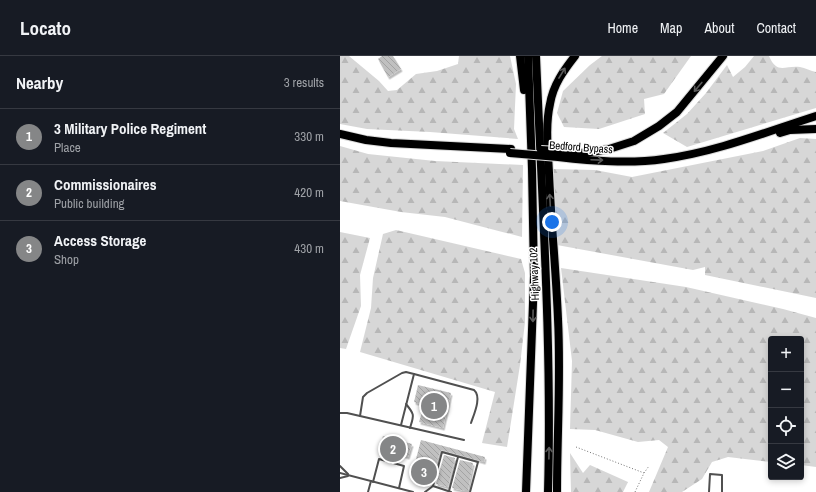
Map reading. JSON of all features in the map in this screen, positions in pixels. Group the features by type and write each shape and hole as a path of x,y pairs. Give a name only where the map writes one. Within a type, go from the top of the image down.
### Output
{"highway":[{"path":"520,56 531,144"},
{"name":"Highway 102","path":"526,492 534,276 528,56"},
{"name":"Highway 102","path":"536,56 549,402 548,492"},
{"path":"557,492 558,320 551,220 548,114 552,93 564,70 575,56"},
{"name":"Bedford Bypass","path":"340,134 366,140 558,154 608,149 634,141 659,126 677,112 723,56"},
{"name":"Bedford Bypass","path":"558,154 581,160 635,162 664,159 709,150 816,116"},
{"path":"709,150 790,130 816,129"},
{"name":"Bedford Bypass","path":"340,139 364,144 392,147 511,151"},
{"path":"543,218 546,228 554,384 558,421"}],"lane":[{"path":"360,416 364,397 367,393 406,372 474,390 478,398 471,423"},
{"path":"401,426 414,374"},
{"path":"406,404 414,415 410,428"},
{"path":"340,413 360,416 464,440"},
{"path":"425,492 433,486 442,452 478,462 470,492"},
{"path":"433,486 450,492 458,457"},
{"path":"368,492 379,459 404,466 399,488"},
{"path":"340,466 351,476"},
{"path":"340,473 413,492"},
{"path":"709,492 710,474 722,475 722,492"},
{"path":"340,478 351,476"}],"path":[{"path":"576,447 644,473"},
{"path":"635,492 649,466"}],"green space":[{"path":"340,56 349,56 379,81 388,91 397,90 416,74 437,71 458,64 459,56 510,56 516,84 514,129 518,139 367,129 340,124"},
{"path":"602,56 691,56 664,94 644,99 645,114 599,129 564,127 557,113 563,91 590,65"},
{"path":"754,56 769,56 772,62 778,67 800,67 816,72 816,108 687,147 663,133 687,114 706,93 727,65 733,77 745,67"},
{"path":"800,138 816,139 816,298 705,275 705,267 693,270 557,245 553,169 595,170 632,177 763,151"},
{"path":"340,146 368,154 435,161 523,165 522,237 445,217 401,212 340,201"},
{"path":"396,230 521,259 525,273 525,322 507,447 482,443 495,392 360,352 371,308 373,278 383,234"},
{"path":"340,232 370,238 360,275 361,306 346,349 340,348"},
{"path":"561,268 686,287 816,318 816,467 804,465 804,336 768,336 768,462 728,457 712,462 702,479 682,492 649,492 668,447 659,440 638,442 595,430 570,429 572,361"},
{"path":"570,453 583,473 590,465 628,482 623,492 571,492"}],"building":[{"path":"382,56 393,56 401,69 388,77 378,59"},
{"path":"418,385 451,393 443,428 419,422 423,409 419,408 420,404 414,402"},
{"path":"383,436 412,444 408,457 395,453 395,455 392,454 392,452 379,449"},
{"path":"421,440 485,457 484,462 442,450 440,451 431,483 411,478"},
{"path":"444,455 455,458 448,487 436,484"},
{"path":"460,460 473,463 468,490 465,491 452,488"}],"place":[{"name":"3 Military Police Regiment","path":"434,406"},
{"name":"Commissionaires","path":"393,449"},
{"name":"Access Storage","path":"424,472"}]}
